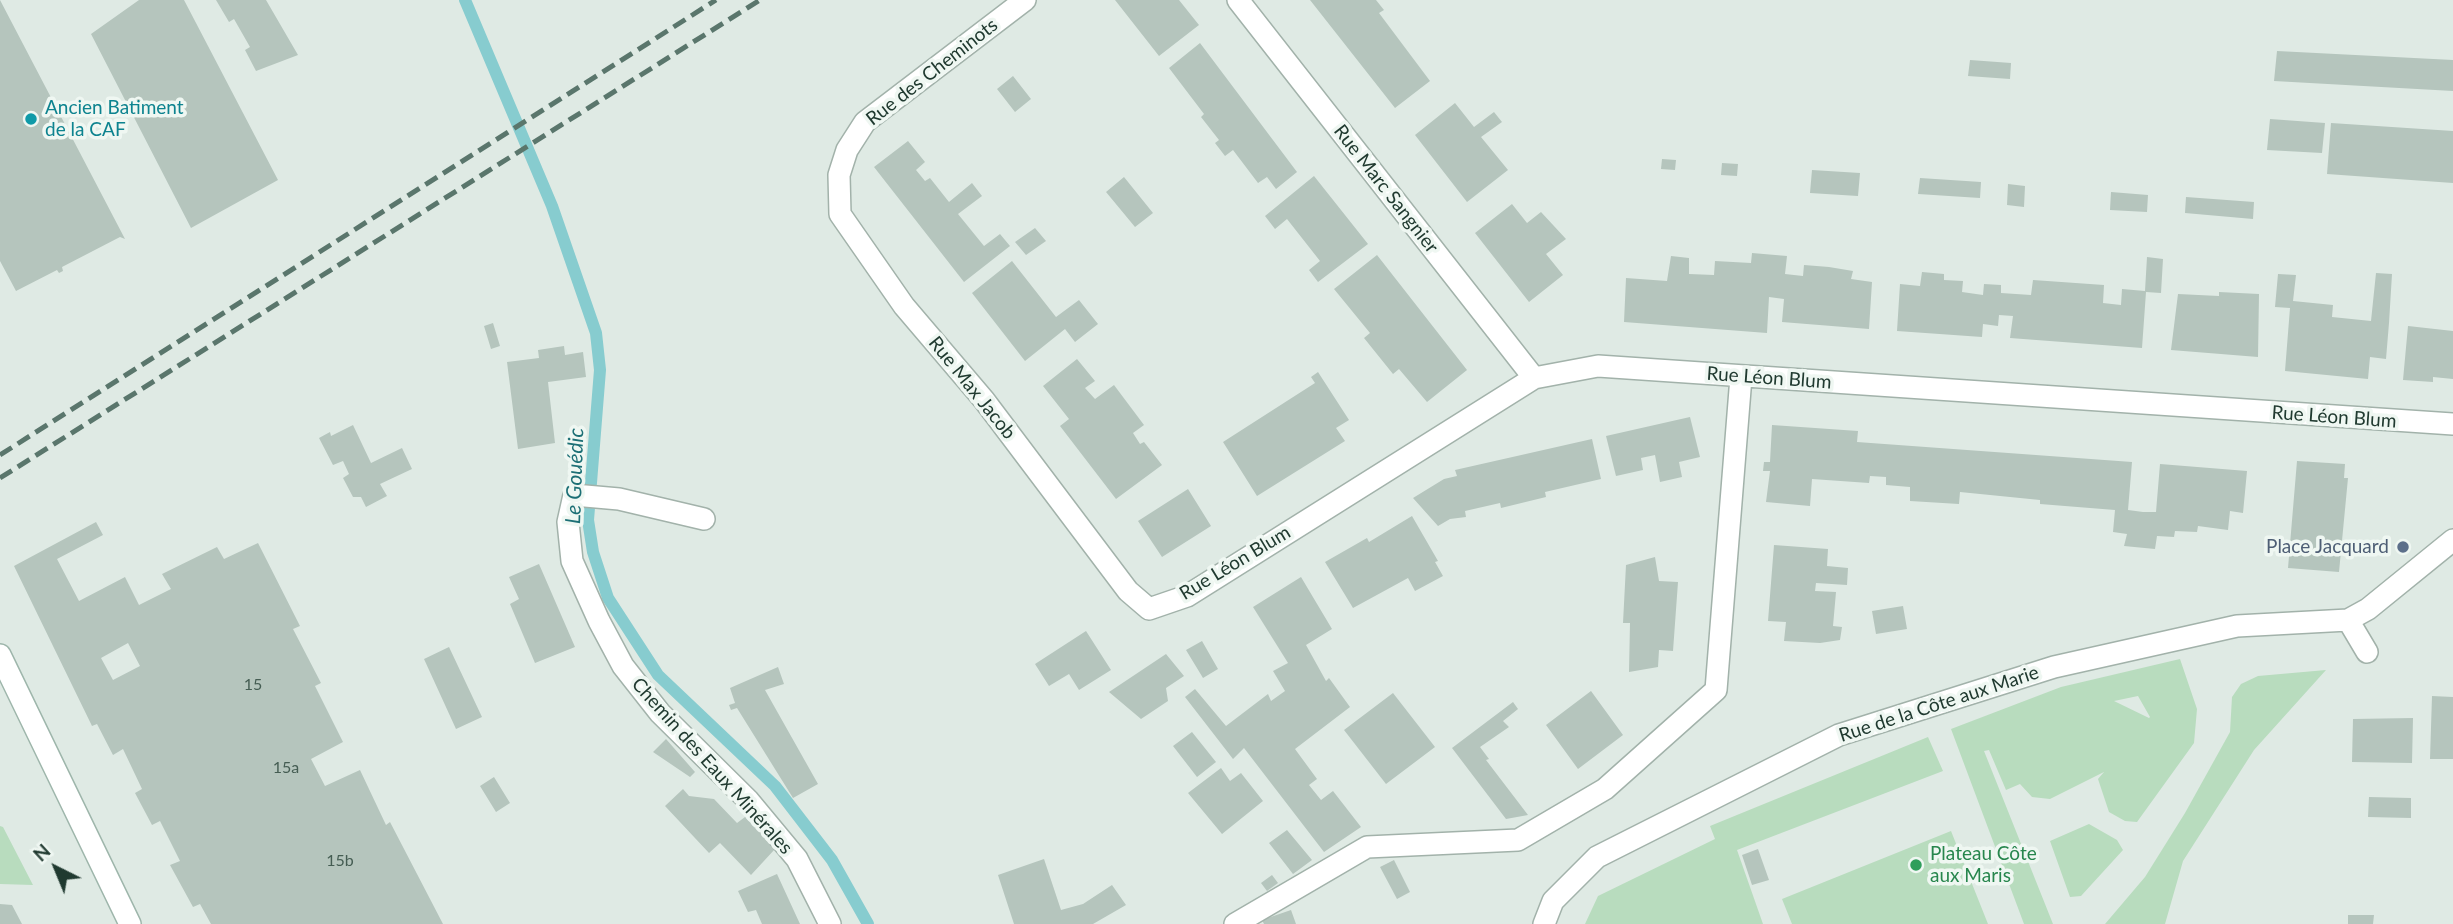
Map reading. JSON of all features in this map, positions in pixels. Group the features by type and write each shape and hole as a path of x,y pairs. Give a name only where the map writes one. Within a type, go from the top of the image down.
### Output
{"street":[{"name":"Rue des Cheminots","path":"847,150 865,122 1025,0"},
{"name":"Rue Marc Sangnier","path":"1238,0 1534,377"},
{"name":"Rue Max Jacob","path":"847,150 839,175 840,215 904,306 984,400 1128,592 1149,609"},
{"name":"Rue Léon Blum","path":"1149,609 1187,596 1534,377 1598,366 2453,425"},
{"path":"1235,924 1367,847 1518,840 1605,789 1716,690 1741,377"},
{"name":"Chemin des Eaux Minérales","path":"704,519 615,498 574,495 568,522 572,561 623,666 660,713 724,774 797,859 830,924"},
{"path":"2367,652 2348,620 2368,609 2453,540"},
{"name":"Rue de la Côte aux Marie","path":"1544,924 1553,901 1597,857 1839,735 2068,663 2237,626 2348,620"},
{"path":"0,655 130,924"}],"green space":[{"path":"2180,659 2197,709 2194,743 2137,822 2125,821 2109,812 2098,779 2104,772 2050,799 2032,797 2020,784 2006,790 1989,750 1984,751 2053,924 2024,924 1951,729 2061,687","holes":["2138,696 2149,718 2114,701"]},
{"path":"2326,670 2254,750 2183,861 2165,924 2105,924 2145,877 2185,813 2230,732 2232,697 2241,684 2258,676"},
{"path":"1928,737 1943,771 1737,850 1763,924 1585,924 1598,896 1715,839 1710,826"},
{"path":"2089,824 2117,840 2123,850 2081,896 2070,897 2050,841"},
{"path":"0,826 3,827 33,885 0,884"},
{"name":"Plateau Côte aux Maris","path":"1951,831 1988,924 1792,924 1782,899"}],"building":[{"name":"Ancien Batiment de la CAF","path":"0,0 125,239 120,237 62,267 63,271 59,273 57,270 16,291 0,261"},
{"path":"139,0 184,0 278,180 191,228 91,34"},
{"path":"216,0 266,0 298,55 256,71 245,50 250,47 234,19 229,22"},
{"path":"1115,0 1179,0 1199,25 1159,56"},
{"path":"1310,0 1376,0 1384,10 1379,13 1430,81 1395,108"},
{"path":"1200,43 1297,172 1276,189 1267,177 1258,183 1233,150 1225,156 1215,143 1219,140 1201,117 1204,114 1169,68"},
{"path":"2277,51 2453,60 2453,91 2274,81"},
{"path":"1970,60 2011,63 2010,79 1968,76"},
{"path":"1013,76 1031,99 1015,112 997,89"},
{"path":"1455,103 1474,127 1494,112 1502,122 1481,137 1508,170 1467,202 1415,135"},
{"path":"2270,119 2325,123 2322,153 2267,150"},
{"path":"2331,123 2453,131 2453,183 2327,174"},
{"path":"908,141 925,162 916,170 925,181 930,178 949,202 972,183 982,196 958,214 984,246 1000,234 1010,246 964,282 874,167"},
{"path":"1662,159 1676,160 1675,170 1661,169"},
{"path":"1722,163 1738,164 1737,176 1721,175"},
{"path":"1812,170 1860,173 1858,196 1810,193"},
{"path":"1314,176 1368,244 1318,282 1309,270 1320,261 1287,219 1275,229 1265,216"},
{"path":"1124,177 1153,213 1135,227 1106,192"},
{"path":"1920,178 1981,182 1980,198 1918,194"},
{"path":"2008,184 2025,186 2024,207 2007,205"},
{"path":"2111,192 2148,195 2147,212 2110,210"},
{"path":"2186,197 2254,202 2253,219 2185,213"},
{"path":"1512,204 1527,223 1541,212 1566,239 1546,254 1563,275 1529,302 1475,233"},
{"path":"1035,228 1046,241 1026,255 1015,242"},
{"path":"1752,253 1787,256 1785,274 1803,276 1804,265 1829,267 1853,271 1851,279 1872,282 1869,329 1782,322 1784,299 1769,297 1767,333 1624,322 1626,278 1667,281 1671,256 1689,258 1689,274 1714,275 1715,261 1751,263"},
{"path":"1377,255 1467,370 1427,402 1399,369 1393,374 1364,338 1370,333 1334,289"},
{"path":"2147,257 2163,259 2161,293 2146,292 2142,348 2010,338 2013,316 1999,315 1998,326 1983,324 1982,337 1897,331 1900,284 1920,286 1922,272 1944,274 1944,280 1963,281 1962,292 1983,295 1984,284 2001,285 2001,293 2031,295 2033,280 2104,285 2103,303 2121,305 2122,289 2145,291"},
{"path":"1012,261 1056,317 1079,300 1098,324 1075,342 1065,329 1025,361 972,293"},
{"path":"2376,273 2392,274 2389,323 2386,359 2370,357 2368,379 2285,371 2290,308 2275,307 2278,274 2296,275 2293,301 2333,305 2332,317 2371,321"},
{"path":"2219,292 2259,294 2258,357 2171,350 2178,294 2219,296"},
{"path":"493,323 500,346 491,349 484,326"},
{"path":"2408,326 2453,331 2453,379 2433,377 2433,382 2403,380"},
{"path":"564,346 565,355 583,352 586,377 548,382 555,443 518,449 507,362 539,358 538,350"},
{"path":"1077,359 1095,381 1085,388 1095,399 1114,385 1144,425 1133,433 1140,444 1144,442 1162,465 1116,499 1060,426 1069,419 1043,386"},
{"path":"1318,372 1349,420 1336,428 1345,441 1257,496 1223,442 1315,383 1311,377"},
{"path":"1690,417 1700,457 1679,462 1682,477 1660,482 1655,455 1641,458 1643,470 1616,476 1606,436"},
{"path":"353,425 371,463 402,448 412,469 380,484 387,496 366,507 361,497 353,497 343,478 349,474 343,461 333,465 319,438 330,432 331,436"},
{"path":"1772,425 1858,431 1857,442 2132,462 2128,510 2143,512 2156,512 2160,464 2247,471 2243,513 2230,511 2228,530 2198,526 2197,532 2175,531 2174,537 2157,536 2155,549 2124,546 2127,534 2113,532 2115,510 2040,504 2040,500 1960,492 1959,504 1910,501 1910,487 1886,485 1886,477 1870,476 1869,483 1812,479 1810,506 1766,502 1770,471 1763,471 1764,462 1770,462"},
{"path":"1592,439 1601,479 1545,492 1546,497 1501,508 1500,503 1465,511 1466,517 1450,519 1438,526 1413,498 1444,479 1457,476 1455,470"},
{"path":"2297,461 2345,464 2344,478 2348,478 2339,572 2288,568"},
{"path":"1188,489 1211,526 1162,557 1138,521"},
{"path":"1412,516 1438,561 1435,562 1443,576 1415,591 1408,578 1353,608 1325,562 1367,538 1369,542"},
{"path":"96,522 103,535 57,559 79,601 125,577 139,605 171,589 162,574 217,547 224,559 258,543 300,626 293,629 321,683 315,686 343,742 311,759 325,786 360,770 386,825 390,822 443,924 211,924 200,904 193,907 170,865 180,861 160,821 152,825 135,793 142,789 123,749 113,755 97,724 92,726 14,566","holes":["128,643 140,666 113,680 101,658"]},
{"path":"1774,545 1828,549 1827,566 1848,568 1847,585 1816,583 1815,591 1836,592 1833,626 1842,627 1840,640 1820,643 1784,641 1786,622 1768,621"},
{"path":"1655,557 1659,581 1678,582 1673,651 1659,650 1658,667 1629,672 1630,623 1623,623 1626,565"},
{"path":"539,564 575,647 535,663 510,604 519,599 509,577"},
{"path":"1301,577 1332,629 1306,645 1326,681 1329,678 1350,707 1295,749 1317,779 1309,785 1321,800 1333,791 1361,827 1324,852 1244,748 1233,759 1185,697 1195,689 1226,726 1268,694 1271,701 1285,691 1273,671 1288,663 1253,607"},
{"path":"1903,606 1907,629 1876,634 1872,611"},
{"path":"1086,631 1111,670 1079,690 1069,674 1049,686 1035,664"},
{"path":"1202,641 1218,669 1203,678 1186,650"},
{"path":"449,647 482,717 456,729 424,659"},
{"path":"1166,654 1184,676 1166,688 1168,701 1141,719 1109,692"},
{"path":"778,667 784,684 765,690 818,784 793,798 737,708 731,710 729,705 735,703 730,688"},
{"path":"1591,691 1623,735 1578,769 1546,725"},
{"path":"1393,693 1435,747 1386,784 1344,730"},
{"path":"2432,696 2453,697 2453,759 2430,759"},
{"path":"1513,702 1518,709 1503,721 1509,727 1480,747 1489,759 1486,760 1528,815 1506,819 1452,748"},
{"path":"2413,718 2412,763 2352,762 2353,719"},
{"path":"1192,732 1216,762 1197,777 1173,746"},
{"path":"666,739 695,772 690,777 653,752"},
{"path":"1221,768 1230,781 1241,773 1263,801 1222,834 1188,793"},
{"path":"494,777 510,803 496,812 480,786"},
{"path":"683,789 689,796 714,799 737,823 745,817 775,849 751,875 720,843 709,853 665,806"},
{"path":"2369,797 2411,798 2411,818 2368,817"},
{"path":"1287,830 1312,860 1293,874 1269,843"},
{"path":"1758,849 1769,880 1752,885 1742,855"},
{"path":"1044,859 1061,910 1083,904 1112,885 1126,905 1093,924 1014,924 998,875"},
{"path":"1394,860 1410,892 1397,899 1380,867"},
{"path":"777,874 800,924 762,924 756,910 748,912 738,891"},
{"path":"1272,875 1278,883 1267,891 1261,883"},
{"path":"0,904 12,905 22,924 0,924"},
{"path":"1291,910 1296,924 1264,924 1262,920"},
{"path":"2348,915 2374,915 2373,924 2348,924"}],"waterway":[{"name":"Le Gouédic","path":"465,0 552,206 596,333 600,370 588,520 593,552 608,598 658,675 775,786 832,860 868,924"}],"railway":[{"path":"0,455 716,0"},
{"path":"0,478 760,0"}],"place":[{"name":"Ancien Batiment de la CAF","path":"31,119"},
{"name":"Place Jacquard","path":"2403,547"},
{"name":"Plateau Côte aux Maris","path":"1916,865"}]}
